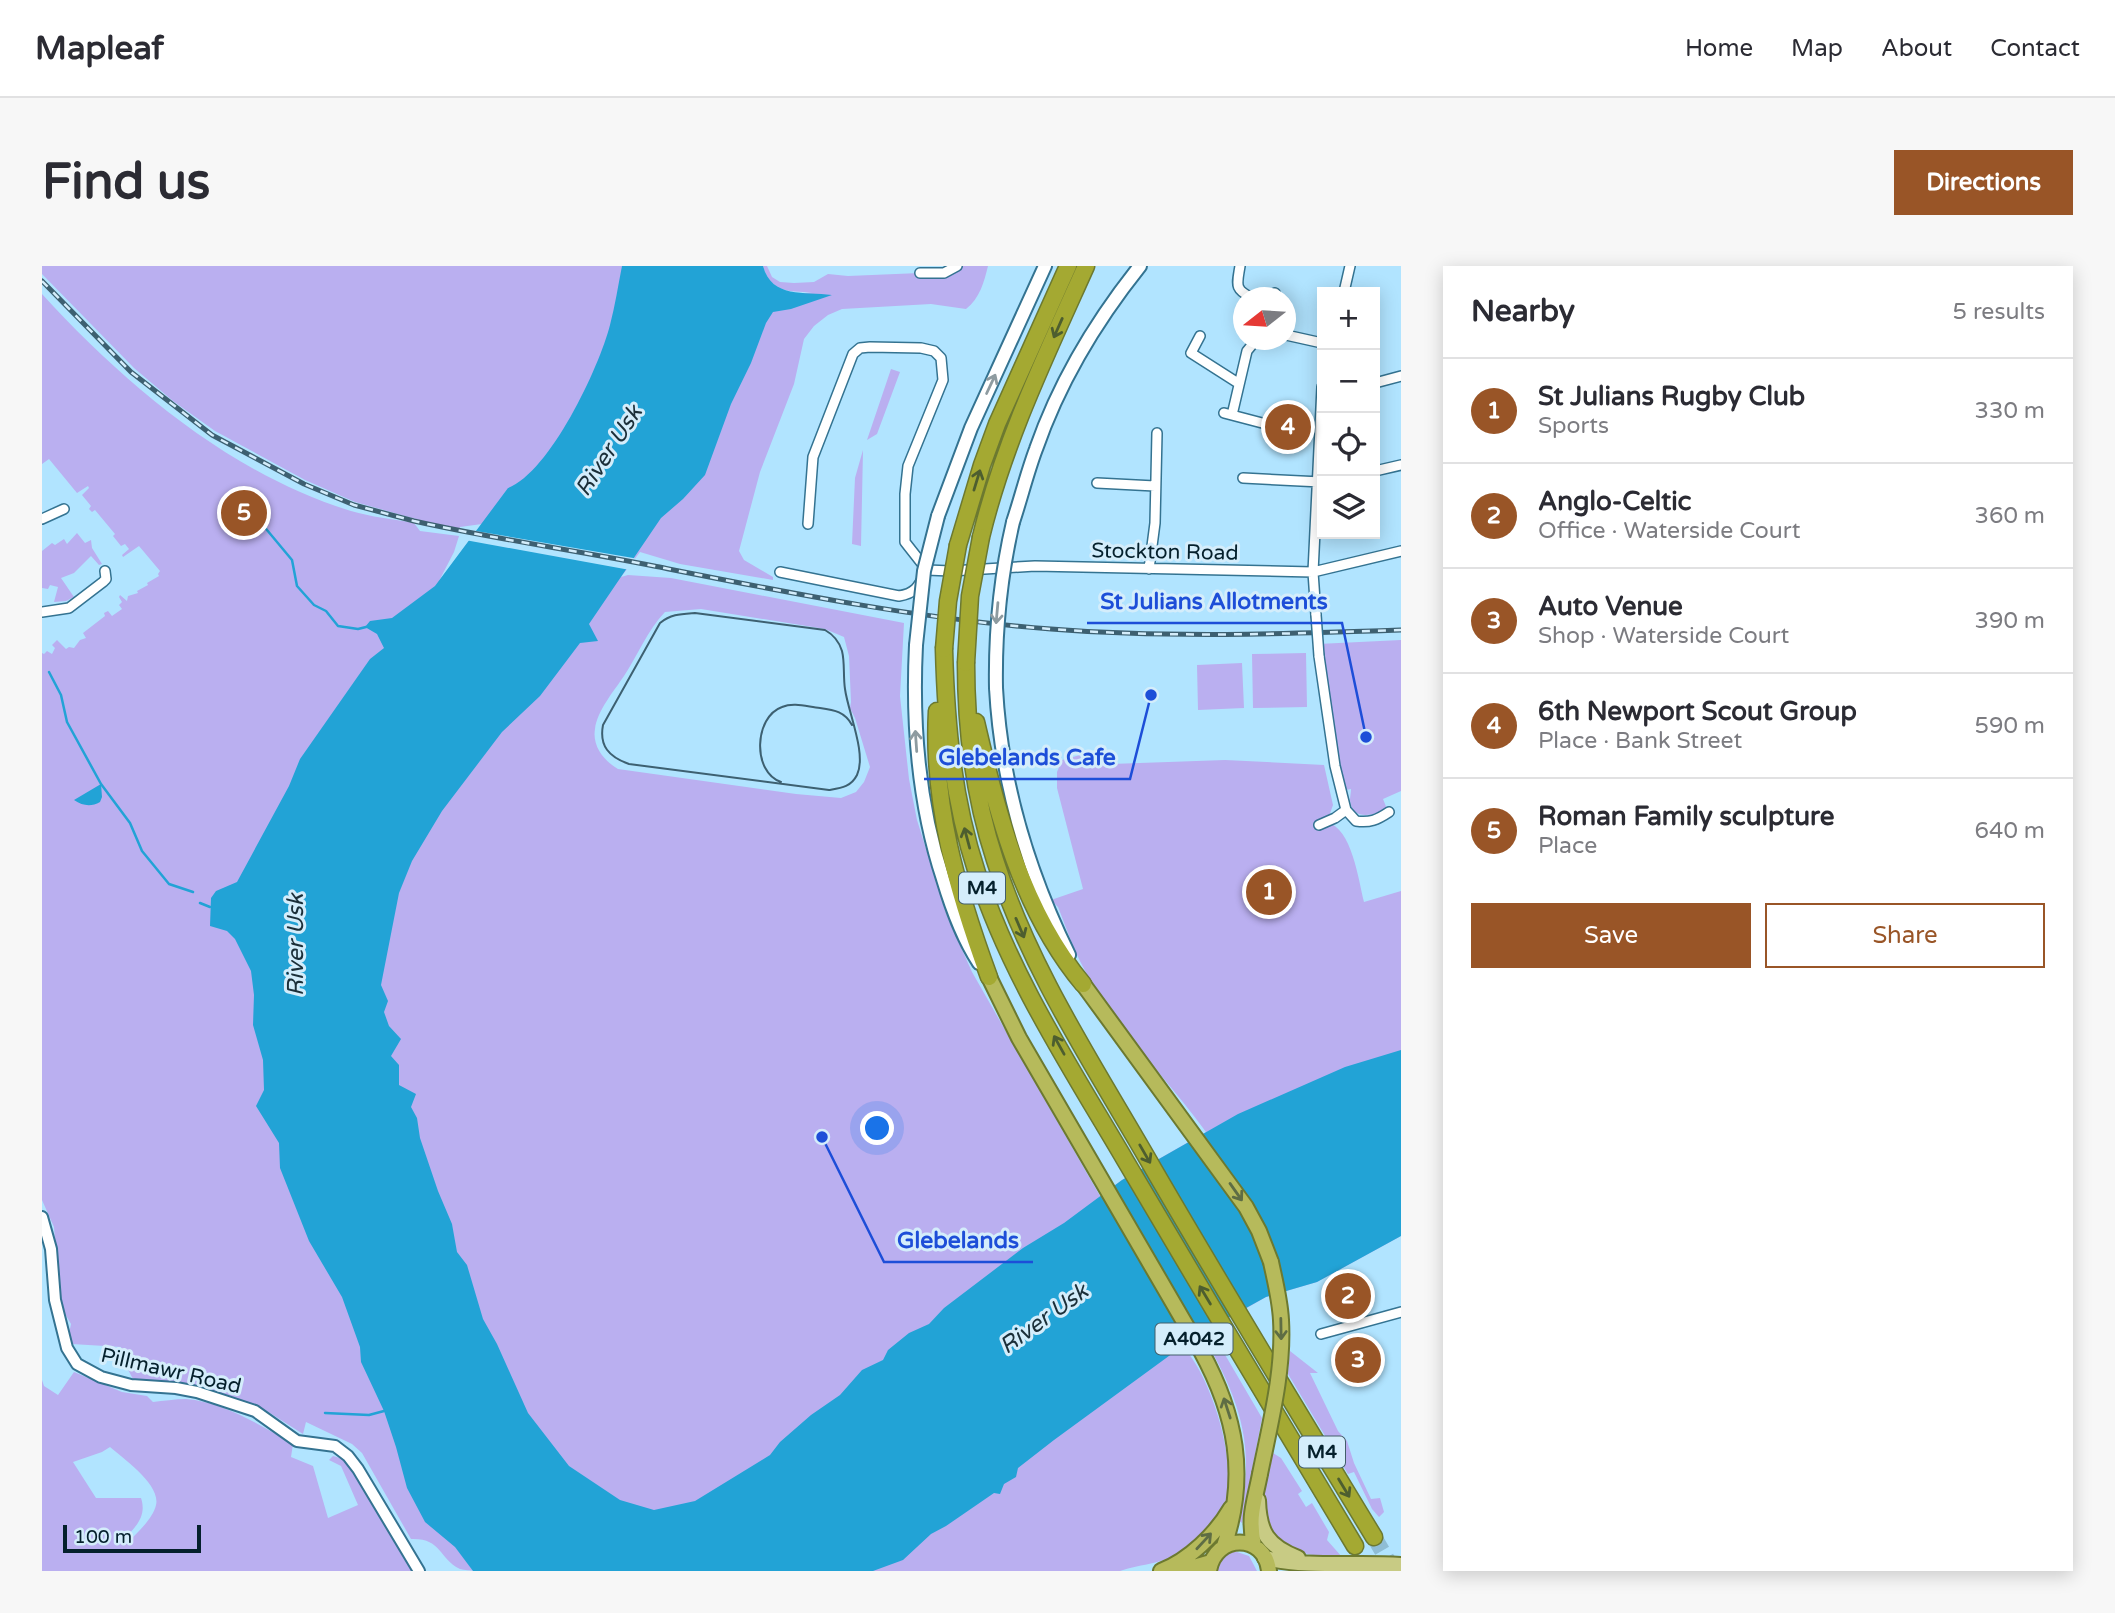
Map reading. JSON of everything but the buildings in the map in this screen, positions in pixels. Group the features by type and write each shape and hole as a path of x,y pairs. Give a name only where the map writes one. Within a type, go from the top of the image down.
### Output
{"highway":[{"name":"M4","path":"989,977 958,890 950,859 939,789 936,734 948,601 958,545 982,465 997,424 1068,266"},
{"name":"M4","path":"1086,266 1032,385 1008,446 981,537 970,596 966,667 973,770 995,860 1027,944 1111,1095 1374,1537"},
{"name":"M4","path":"944,649 946,722 954,781 977,872 1012,963 1092,1104 1355,1546"},
{"name":"M4","path":"966,667 977,724 1010,846 1050,937 1083,984"},
{"name":"A4042","path":"989,977 1019,1038 1213,1373 1230,1418 1237,1475 1232,1521 1224,1546"},
{"path":"1083,984 1246,1207 1271,1262 1281,1317 1281,1349 1274,1402 1250,1524 1254,1546 1267,1565"},
{"path":"1161,1571 1172,1567 1198,1547 1223,1521 1236,1498"},
{"path":"1180,1571 1210,1566 1224,1546 1239,1542 1254,1546"}],"main road":[{"path":"989,977 958,926 935,855 926,815 914,714 916,645 924,571 938,516 971,428 1045,266"},
{"path":"1083,984 1046,902 1014,808 1002,754 995,636 1004,561 1036,448 1076,361 1101,318 1140,266"},
{"path":"1259,1481 1258,1516 1263,1531 1281,1552 1312,1564"},
{"path":"1267,1565 1401,1565"}],"street":[{"path":"920,274 944,273 957,266"},
{"path":"1238,287 1240,266"},
{"path":"1345,287 1350,266"},
{"path":"1200,336 1191,353 1238,383"},
{"path":"1296,337 1317,342"},
{"path":"780,572 899,596 911,594 927,570 905,542 905,494 908,466 943,380 941,358 934,351 921,348 870,347 860,348 853,354 813,457 808,524"},
{"path":"1248,350 1228,414 1266,424"},
{"path":"1380,382 1401,376"},
{"path":"1320,476 1322,413"},
{"path":"1149,569 1154,523 1157,433"},
{"path":"1380,470 1401,464"},
{"path":"1243,478 1317,482"},
{"path":"1097,483 1155,486"},
{"path":"42,519 64,509"},
{"path":"1317,521 1313,572 1319,656 1335,766 1346,810 1356,821 1377,820 1389,812"},
{"name":"Stockton Road","path":"927,570 1035,566 1313,572 1401,551"},
{"path":"42,612 69,608 106,579 104,571"},
{"path":"1320,825 1346,810"},
{"name":"Pillmawr Road","path":"42,1216 51,1250 55,1300 67,1348 75,1362 86,1371 131,1385 197,1392 256,1411 297,1441 335,1446 348,1456 358,1469 419,1571"},
{"path":"1321,1334 1401,1312"}],"shaded area":[{"path":"42,266 671,266 323,805 493,1571 460,1569 447,1560 434,1545 411,1539 362,1453 352,1444 306,1422 303,1434 262,1408 216,1392 184,1383 134,1381 124,1362 121,1347 72,1344 69,1334 71,1324 60,1305 54,1227 42,1200 42,653 47,651 52,654 55,648 52,645 57,640 66,649 74,648 80,640 86,638 83,633 105,616 104,613 108,611 112,616 122,609 119,605 122,602 120,595 127,601 128,596 138,593 137,591 159,576 160,571 139,546 123,557 129,549 125,544 121,546 113,536 115,534 95,510 92,512 89,509 91,506 82,495 88,486 77,493 49,459 42,464 42,294 108,361 144,393 183,423 264,475 351,511 414,523 420,531 459,536 439,581 482,524 460,527 459,531 355,502 305,480 215,431 173,401 134,368 42,274"},
{"path":"763,266 767,266 772,277 780,282 794,283 814,282 828,274 848,276 920,273 957,266 988,266 978,295 966,309 931,304 842,309 828,315 814,326 804,339 794,384 760,472 739,551 744,560 773,577 773,580 680,564 640,552 621,577 628,575 671,578 904,623 900,696 909,779 917,820 947,916 972,972 1100,1196 1122,1180 1206,1132 1110,1011 1083,967 1058,907 1051,900 1083,889 1057,788 1057,772 1062,760 1080,755 1083,765 1225,760 1324,765 1333,805 1327,822 1336,826 1348,844 1364,902 1401,891 1401,1101 763,1508 558,1518 341,1009 494,681 774,297 812,292 782,289 766,275","holes":["701,609 825,629 844,637 849,656 850,708 870,767 856,792 841,798 796,794 618,769 608,762 597,747 595,729 602,708 665,612"]},
{"path":"891,369 900,372 877,434 867,440"},
{"path":"863,450 861,546 852,544 855,478"},
{"path":"77,533 85,543 91,540 92,548 102,564 99,565 91,556 74,573 61,578 74,597 54,602 58,587 50,585 48,589 42,588 42,551 52,543 55,545 64,539 67,544"},
{"path":"1401,640 1401,791 1383,799 1387,809 1371,815 1359,814 1352,807 1351,789 1340,791 1318,644"},
{"path":"1306,653 1307,707 1253,708 1252,654"},
{"path":"1242,663 1244,708 1198,710 1197,665"},
{"path":"1401,1236 1317,1282 1266,1297 1210,1329 1262,1418 1242,1523 1239,1521 1246,1467 1243,1431 1227,1381 1202,1334 1183,1347 1203,1378 1220,1422 1228,1468 1228,1488 1225,1505 1214,1524 1180,1554 1120,1571 794,1571 1103,1347"},
{"path":"1290,1351 1318,1373 1310,1373 1338,1431 1347,1441 1371,1499 1380,1498 1384,1512 1379,1517 1372,1509 1354,1472 1348,1474 1288,1374"},
{"path":"74,1372 122,1392 147,1396 153,1402 186,1399 200,1401 242,1416 293,1444 291,1457 313,1466 328,1518 358,1505 341,1466 329,1460 333,1456 347,1460 413,1571 42,1571 42,1380 44,1386 58,1395","holes":["110,1447 147,1481 156,1497 151,1516 126,1544 123,1540 136,1526 143,1510 141,1498 96,1498 73,1462"]},
{"path":"1273,1453 1281,1458 1302,1491 1298,1494 1306,1507 1312,1503 1329,1532 1327,1540 1342,1557 1317,1556 1293,1550 1274,1536 1267,1526 1262,1513 1262,1499"},
{"path":"1230,1552 1249,1556 1257,1571 1215,1571 1220,1560"}],"water":[{"name":"River Usk","path":"622,266 763,266 767,277 781,289 832,295 791,309 773,312 731,404 705,475 661,518 589,624 598,641 580,643 540,696 502,732 442,811 412,861 399,893 381,985 388,1001 384,1012 389,1026 401,1039 391,1056 399,1065 399,1085 416,1094 411,1107 417,1118 420,1138 452,1224 457,1252 467,1265 483,1319 528,1413 569,1466 620,1500 654,1510 695,1501 770,1455 780,1442 811,1415 840,1395 862,1370 883,1360 888,1350 909,1333 929,1324 944,1308 1023,1248 1064,1223 1122,1180 1238,1114 1345,1067 1401,1050 1401,1236 1317,1282 1266,1297 1219,1323 1173,1353 1018,1468 1016,1477 1004,1484 1000,1494 994,1493 931,1534 903,1560 873,1571 473,1571 455,1547 425,1522 407,1488 384,1411 361,1362 360,1347 342,1297 309,1241 280,1168 279,1143 256,1106 264,1090 263,1060 253,1025 254,995 251,971 235,939 227,931 210,926 211,898 216,891 237,882 289,786 300,759 370,659 384,648 377,634 365,627 370,621 392,618 435,586 508,488 524,478 540,462 571,417 604,344"},
{"path":"101,784 100,802 87,805 74,800"}],"pier":[{"path":"472,531 639,559 630,570 465,540"}],"waterway":[{"path":"257,518 292,560 297,586 314,605 326,611 338,626 358,629 366,627"},
{"path":"49,672 61,695 67,722 101,784 130,823 142,851 169,884 193,892"},
{"path":"200,903 210,907"},
{"path":"325,1413 369,1415 384,1411"}],"tunnel":[{"path":"1374,1537 1394,1571"}],"tram line":[{"path":"695,613 825,630 834,636 842,651 845,689 860,756 857,775 852,782 842,788 829,790 629,764 607,750 603,739 603,725 660,623 672,616 695,613"},
{"path":"781,782 772,776 761,757 762,732 773,713 782,707 801,705 843,714 852,725"}],"railway":[{"path":"42,281 131,372 212,435 304,484 354,505 414,521 852,604 951,619 1095,632 1270,634 1401,630"}],"place":[{"name":"6th Newport Scout Group","path":"1288,427"},
{"name":"Roman Family sculpture","path":"244,513"},
{"name":"Glebelands Cafe","path":"1151,695"},
{"name":"St Julians Allotments","path":"1366,737"},
{"name":"St Julians Rugby Club","path":"1269,892"},
{"name":"Glebelands","path":"822,1137"},
{"name":"Anglo-Celtic","path":"1348,1296"},
{"name":"Auto Venue","path":"1358,1360"}]}
